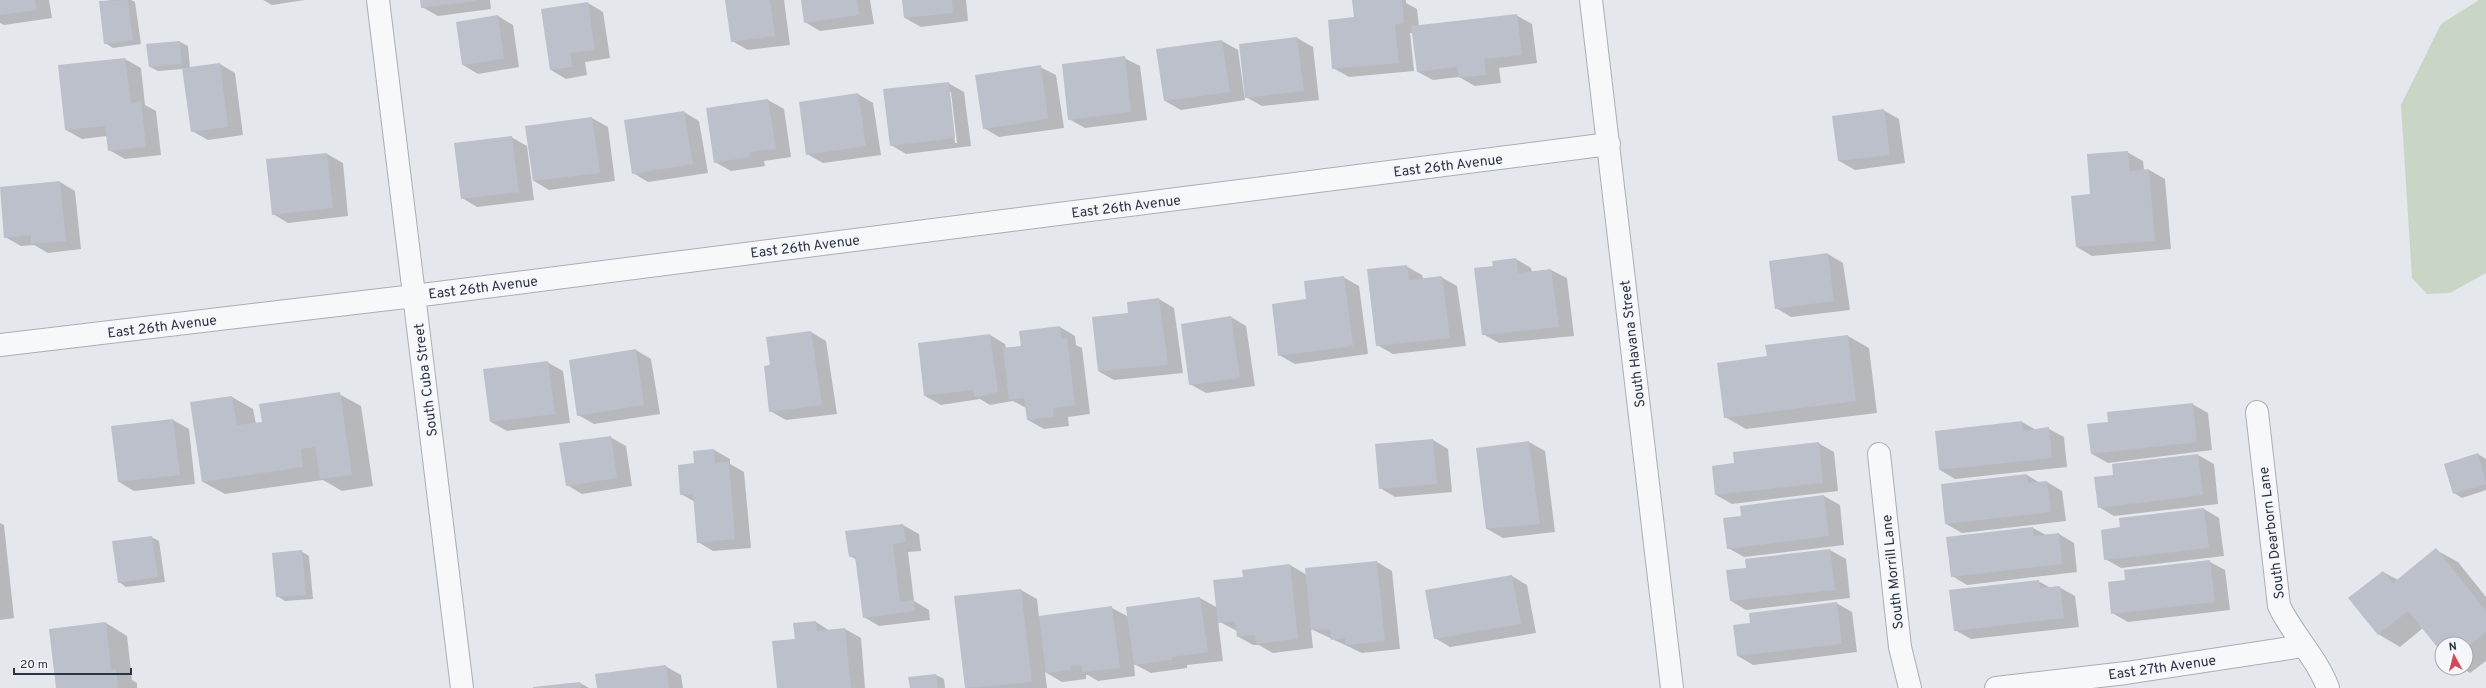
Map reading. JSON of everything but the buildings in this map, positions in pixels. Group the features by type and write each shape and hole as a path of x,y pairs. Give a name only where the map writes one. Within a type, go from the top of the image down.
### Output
{"street":[{"name":"South Cuba Street","path":"378,0 462,688"},
{"name":"South Havana Street","path":"1591,0 1672,688"},
{"name":"East 26th Avenue","path":"0,345 414,296 1609,144"},
{"name":"South Dearborn Lane","path":"2257,412 2279,606 2303,646 2314,661 2328,688"},
{"name":"South Morrill Lane","path":"1879,454 1900,647 1910,688"},
{"name":"East 27th Avenue","path":"1996,688 2126,673 2303,646"}],"green space":[{"path":"2479,0 2486,0 2486,273 2450,293 2427,294 2412,278 2401,105 2441,24"}]}
